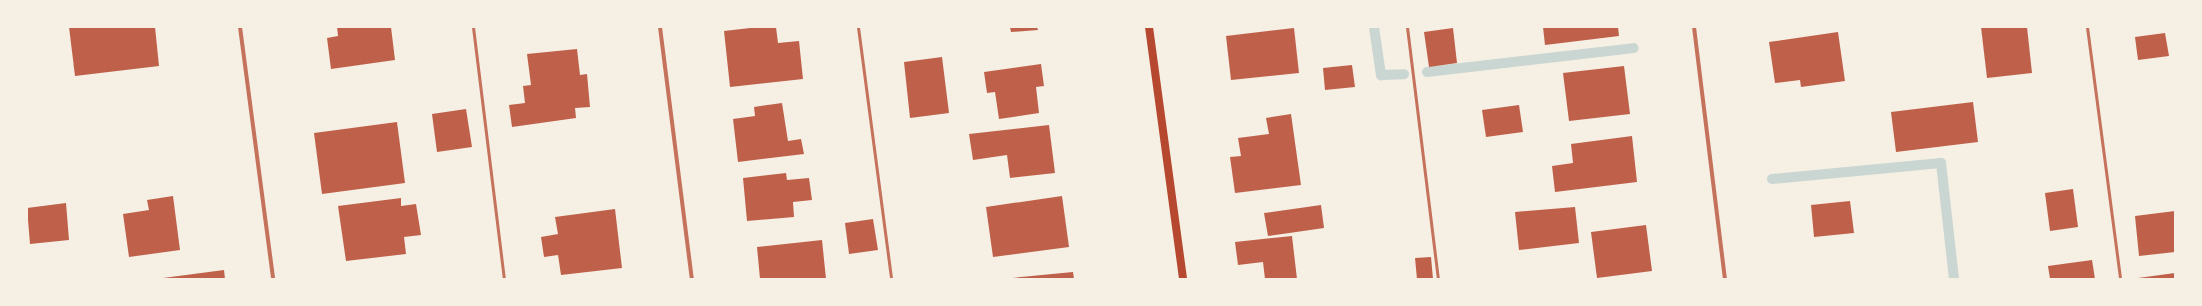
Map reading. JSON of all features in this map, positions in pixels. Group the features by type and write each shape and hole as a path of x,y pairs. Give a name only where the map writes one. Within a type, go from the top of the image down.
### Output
{"main road":[{"path":"1149,27 1183,279"}],"street":[{"path":"240,27 273,279"},
{"path":"660,27 692,279"},
{"path":"1694,27 1725,279"}],"lane":[{"path":"472,27 504,279"},
{"path":"858,27 891,279"},
{"path":"1407,27 1438,279"},
{"path":"2087,27 2120,279"}],"building":[{"path":"69,27 155,27 159,66 75,76"},
{"path":"337,27 391,27 395,60 331,69 327,38 338,36"},
{"path":"759,27 776,27 778,43 799,41 803,79 730,87 724,31"},
{"path":"1010,27 1037,27 1038,30 1011,32"},
{"path":"1543,27 1618,27 1619,36 1545,45"},
{"path":"1981,27 2027,27 2032,73 1987,78"},
{"path":"1294,28 1299,73 1231,80 1226,36"},
{"path":"1453,28 1457,63 1429,67 1424,32"},
{"path":"1838,32 1845,81 1801,87 1800,80 1775,83 1769,42"},
{"path":"2165,33 2169,56 2138,60 2135,37"},
{"path":"577,49 580,75 587,74 590,107 575,108 576,118 512,127 509,105 525,103 523,86 531,85 527,54"},
{"path":"942,57 949,113 910,118 904,62"},
{"path":"1041,64 1044,86 1036,87 1039,113 999,119 995,92 987,93 984,72"},
{"path":"1352,65 1355,87 1325,90 1323,68"},
{"path":"1624,66 1630,114 1569,121 1563,73"},
{"path":"1973,102 1978,142 1896,152 1891,112"},
{"path":"782,103 788,141 801,139 804,154 738,162 733,119 755,116 754,107"},
{"path":"1519,105 1523,132 1486,137 1482,110"},
{"path":"466,109 472,147 437,152 432,114"},
{"path":"1291,114 1301,185 1235,193 1230,157 1241,156 1238,138 1269,134 1266,118"},
{"path":"397,122 405,183 322,194 314,133"},
{"path":"1049,125 1055,173 1010,178 1007,155 973,160 969,134"},
{"path":"1632,136 1637,182 1555,192 1552,166 1573,163 1571,144"},
{"path":"786,173 787,180 809,178 812,200 793,202 794,217 747,221 743,178"},
{"path":"2073,189 2078,227 2050,231 2045,193"},
{"path":"173,196 180,250 129,257 123,214 149,210 147,200"},
{"path":"1062,196 1069,247 993,257 986,207"},
{"path":"401,198 401,206 416,204 421,235 404,237 406,254 346,261 338,206"},
{"path":"1850,201 1854,233 1814,237 1811,205"},
{"path":"66,203 69,240 30,244 27,208"},
{"path":"1321,205 1324,228 1268,236 1264,213"},
{"path":"1575,207 1579,243 1519,250 1515,212"},
{"path":"615,209 622,268 561,275 558,255 544,257 541,237 558,234 555,217"},
{"path":"2175,211 2175,252 2139,256 2135,216"},
{"path":"873,219 878,250 849,254 845,223"},
{"path":"1646,225 1652,271 1597,278 1591,232"},
{"path":"1292,236 1297,279 1265,279 1263,262 1238,265 1235,242"},
{"path":"822,240 826,279 760,279 757,247"},
{"path":"1431,257 1433,279 1417,279 1415,258"},
{"path":"2092,260 2095,279 2050,279 2048,266"},
{"path":"224,270 225,279 163,279 163,278"},
{"path":"1073,272 1074,279 1012,279 1012,278"},
{"path":"2175,273 2175,279 2138,279 2138,278"}],"waterway":[{"path":"1374,27 1381,75 1404,74"},
{"path":"1427,72 1634,48"},
{"path":"1772,179 1941,163 1954,279"}]}
